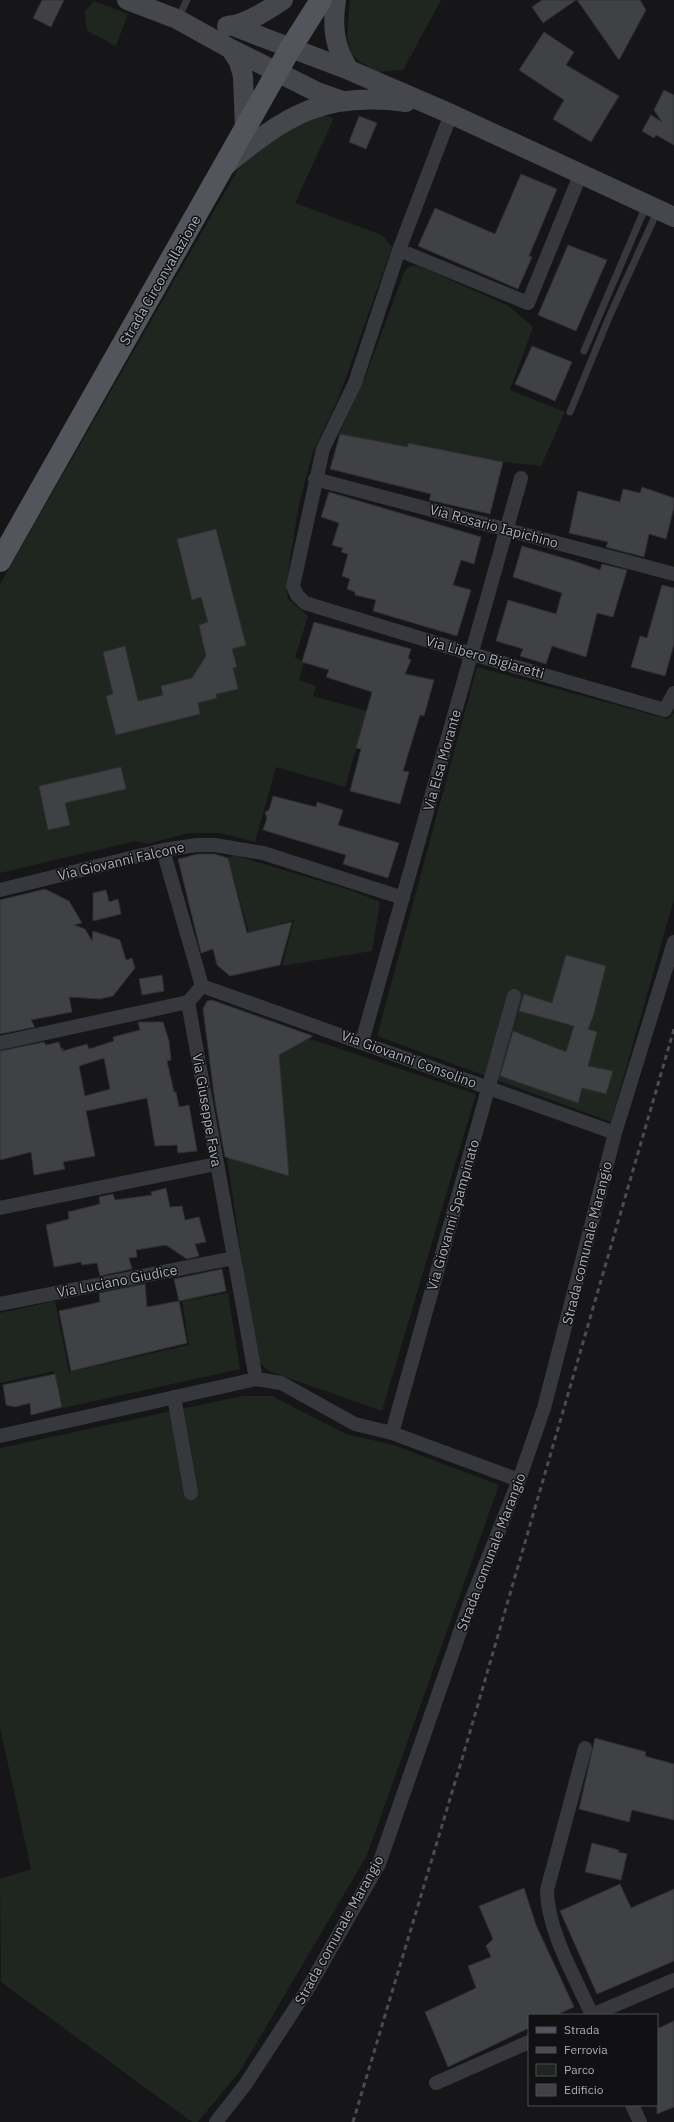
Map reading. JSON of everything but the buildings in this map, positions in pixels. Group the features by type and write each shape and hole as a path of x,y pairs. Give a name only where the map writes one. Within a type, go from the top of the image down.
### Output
{"main road":[{"name":"Strada Circonvallazione","path":"0,561 290,49 320,0"}],"street":[{"path":"127,0 177,19 231,49 278,71 317,92 342,101"},
{"path":"177,19 213,26 233,26 248,20 283,0"},
{"path":"336,0 333,19 335,43 349,70"},
{"path":"233,26 290,49 349,70 451,114 660,210"},
{"path":"231,49 239,62 243,76 245,130"},
{"path":"224,167 274,127 300,113 342,101 377,98 430,106"},
{"path":"315,478 323,449 355,383 399,250 451,114"},
{"path":"399,250 528,303 581,173"},
{"name":"Via Rosario Iapichino","path":"315,478 674,574"},
{"name":"Via Libero Bigiaretti","path":"315,478 293,586 297,595 305,603 472,654 665,710 674,693"},
{"name":"Via Elsa Morante","path":"362,1042 521,478"},
{"name":"Via Giovanni Falcone","path":"0,890 163,850 197,845 240,848 263,853 403,898"},
{"path":"0,1043 188,1002 202,986 163,850"},
{"name":"Strada comunale Marangio","path":"216,2122 245,2085 307,1990 379,1864 470,1603 519,1480 544,1408 615,1134 674,942"},
{"name":"Via Giovanni Consolino","path":"202,986 362,1042 615,1134"},
{"name":"Via Giovanni Spampinato","path":"392,1433 514,996"},
{"name":"Via Giuseppe Fava","path":"188,1002 216,1164 256,1379"},
{"path":"0,1208 216,1164"},
{"name":"Via Luciano Giudice","path":"0,1304 234,1258"},
{"path":"0,1436 174,1396 256,1379 281,1383 355,1424 392,1433 519,1480"},
{"path":"174,1396 191,1493"},
{"path":"585,1748 547,1890 547,1906 553,1927 592,2014"},
{"path":"594,2014 674,1980"},
{"path":"436,2082 528,2042"},
{"path":"632,2106 640,2122"}],"lane":[{"path":"177,19 187,0"},
{"path":"584,351 660,210"},
{"path":"570,412 610,315 660,210"}],"green space":[{"path":"350,0 441,0 403,70 378,72 360,62 351,54 347,36"},
{"path":"94,1 128,14 116,46 89,32 86,28 85,11"},
{"path":"317,114 334,118 295,203 382,235 392,247 339,397 313,452 299,504 286,585 288,599 308,616 295,658 304,662 299,680 316,686 313,696 367,711 345,787 276,767 255,842 220,833 188,833 148,844 136,841 0,873 0,584 237,171 251,155 273,136"},
{"path":"411,266 419,266 509,306 533,327 510,390 565,412 541,466 503,462 409,443 408,447 339,434 366,375 405,270"},
{"path":"477,667 668,719 674,713 674,899 611,1122 377,1036"},
{"path":"234,855 350,890 380,902 372,951 282,966 294,920 249,933 228,858"},
{"path":"205,1004 476,1094 382,1411 274,1373 264,1367 258,1359 253,1337"},
{"path":"228,1293 240,1369 63,1408 54,1371 0,1383 0,1313 55,1301 69,1372 189,1345 182,1301"},
{"path":"242,1396 272,1396 346,1434 393,1445 499,1485 367,1855 240,2071 198,2122 192,2122 1,1982 0,1879 31,1869 0,1728 0,1448"}],"railway":[{"path":"353,2122 465,1749 674,1029"}]}
